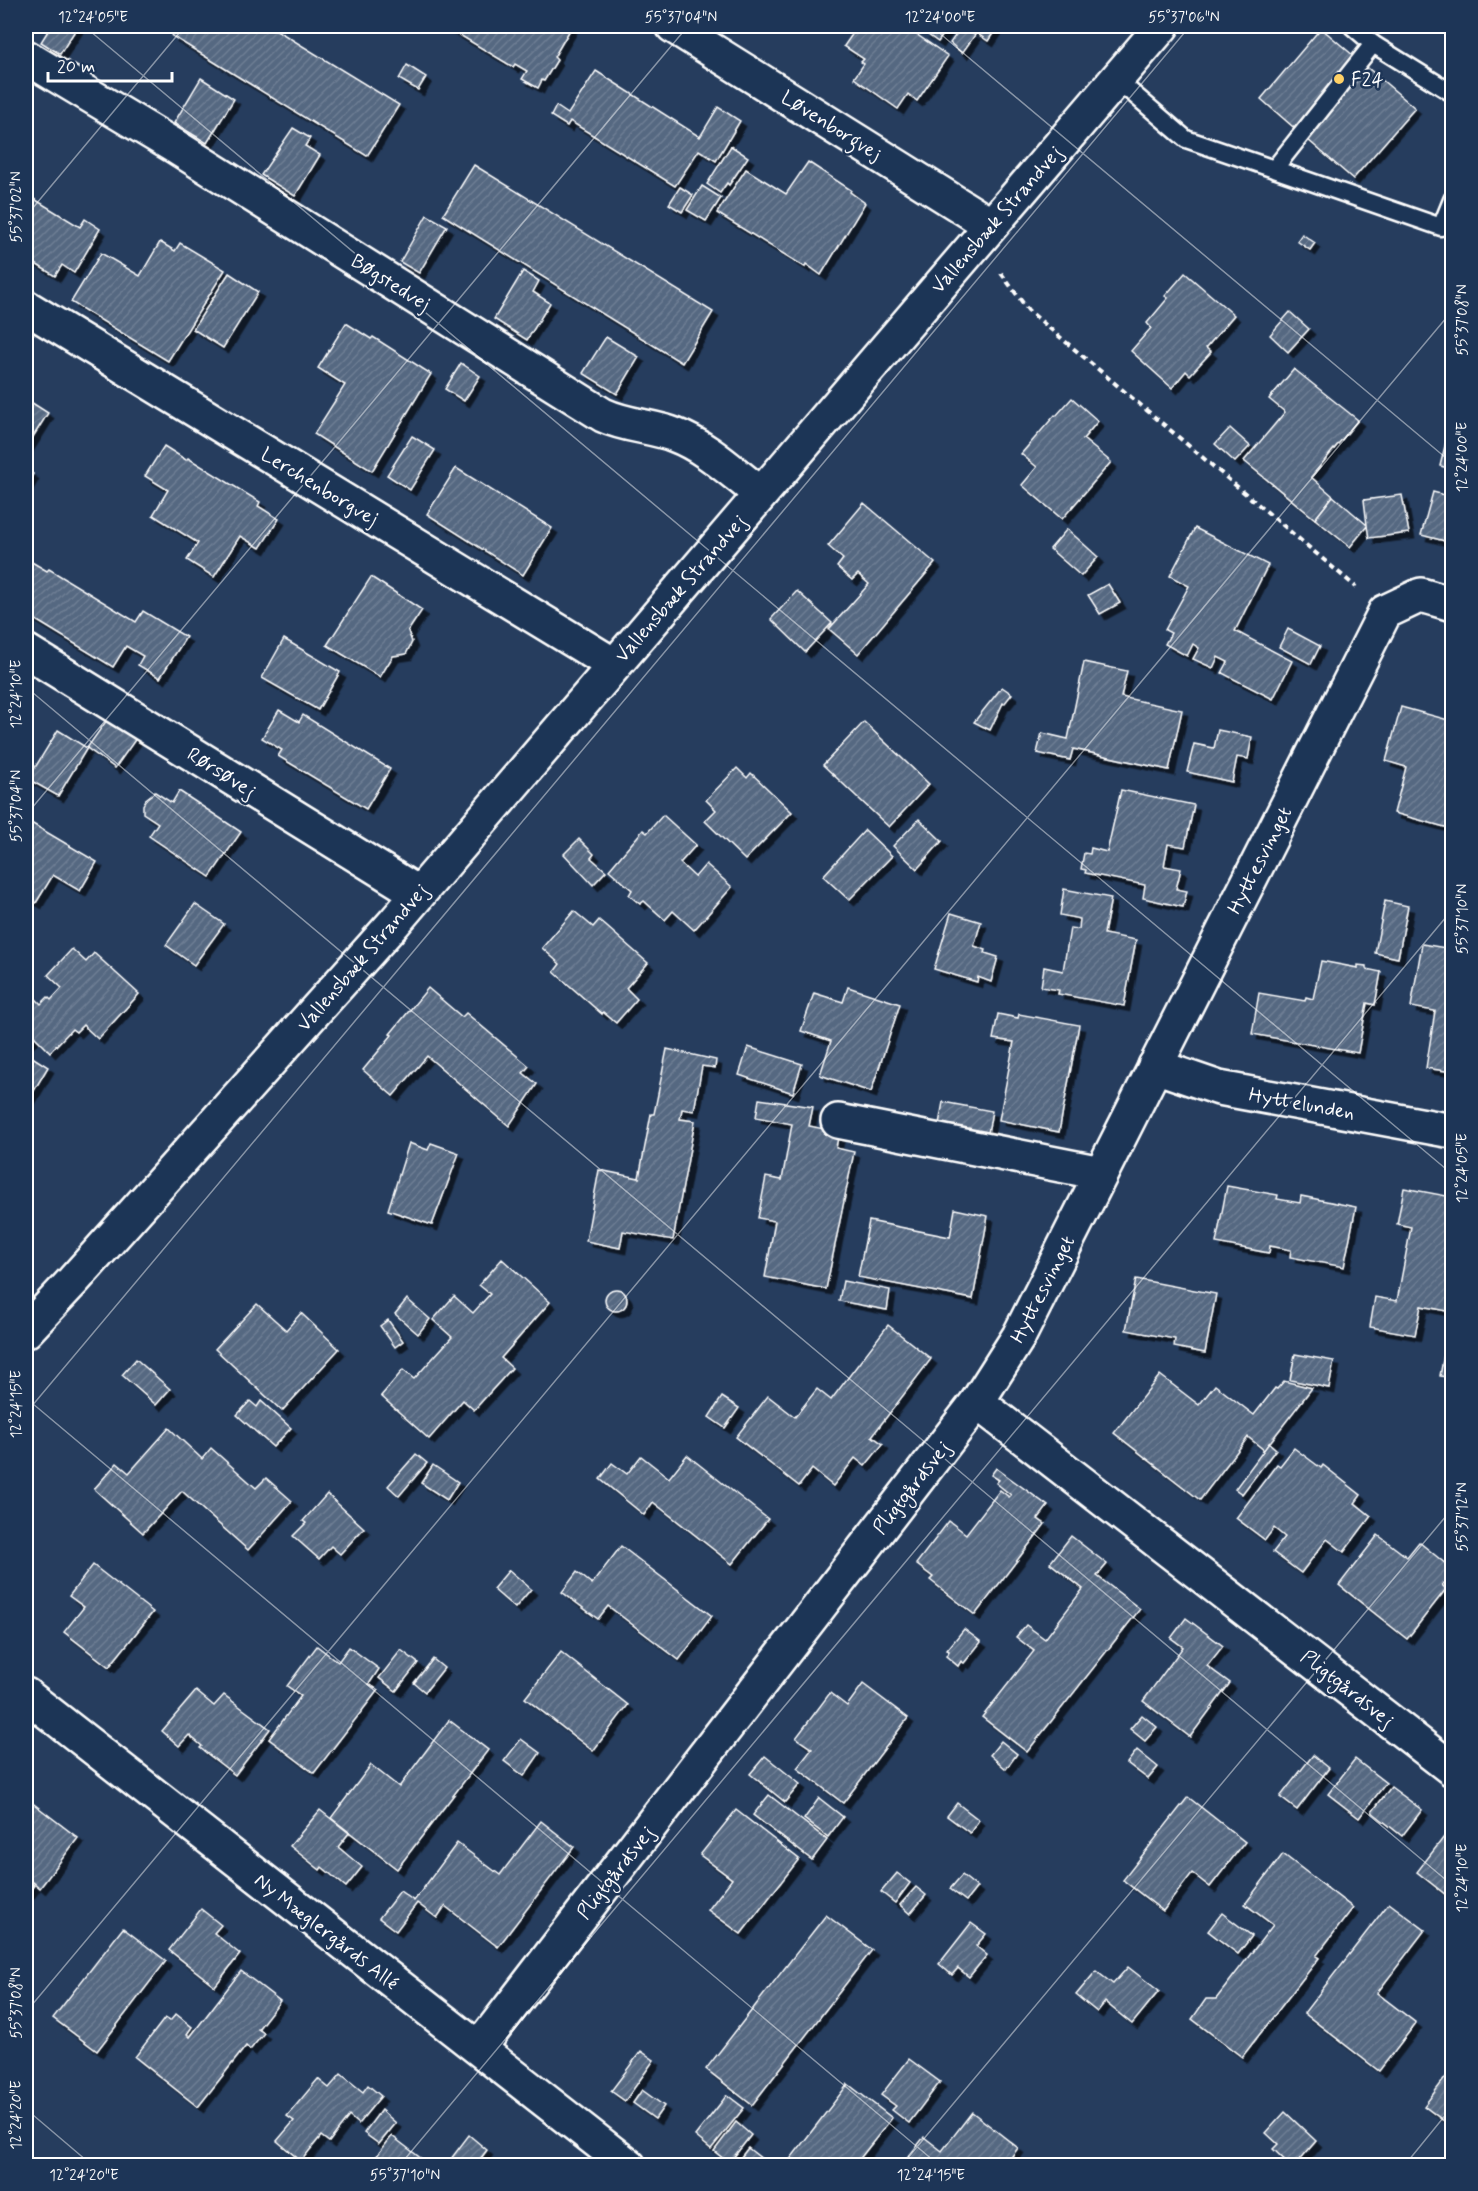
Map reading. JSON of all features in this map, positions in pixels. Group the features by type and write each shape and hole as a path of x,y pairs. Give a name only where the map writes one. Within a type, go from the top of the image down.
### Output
{"street":[{"name":"Løvenborgvej","path":"673,26 984,233"},
{"name":"Vallensbæk Strandvej","path":"26,1331 418,893 1162,26"},
{"name":"Bøgstedvej","path":"26,57 176,147 603,415 618,422 673,434 692,442 761,494"},
{"name":"Lerchenborgvej","path":"26,306 614,665"},
{"path":"1385,612 1420,595 1452,604"},
{"name":"Hyttesvinget","path":"977,1402 1019,1336 1385,612"},
{"name":"Rørsøvej","path":"26,651 418,893"},
{"name":"Hyttelunden","path":"1155,1066 1220,1088 1452,1131"},
{"path":"838,1121 1101,1173"},
{"name":"Pligtgårdsvej","path":"479,2048 977,1402 1452,1769"},
{"name":"Ny Mæglergårds Allé","path":"26,1695 629,2166"}],"lane":[{"path":"1352,26 1374,44 1452,93"},
{"path":"1274,170 1374,44"},
{"path":"1116,79 1186,139 1441,227 1452,200"}],"path":[{"path":"984,233 1028,310 1385,612"}],"building":[{"path":"51,26 78,26 60,54 41,42"},
{"path":"178,26 270,26 399,105 367,156 172,36"},
{"path":"449,26 567,26 571,28 554,57 557,60 538,88 522,79 527,71 515,64 513,67 448,28"},
{"path":"858,26 904,26 948,56 917,101 908,94 898,109 854,78 864,64 861,62 864,59 844,46"},
{"path":"928,26 949,26 938,42 924,32"},
{"path":"962,26 975,35 962,53 950,43"},
{"path":"966,26 998,26 988,41"},
{"path":"1321,28 1415,108 1353,179 1261,99"},
{"path":"407,65 426,77 418,90 399,79"},
{"path":"596,71 700,137 718,107 740,121 716,161 699,150 675,186 570,121 567,126 551,116 556,106 568,114"},
{"path":"201,78 234,99 207,143 174,123"},
{"path":"293,128 310,138 305,146 320,155 295,196 261,175"},
{"path":"731,146 748,157 729,185 727,183 720,193 707,184"},
{"path":"808,162 851,190 850,192 865,203 821,275 717,213 746,169 786,194"},
{"path":"474,165 713,312 682,363 443,215"},
{"path":"702,186 721,198 706,221 687,210"},
{"path":"680,187 693,195 682,212 669,204"},
{"path":"26,194 80,227 85,219 100,229 74,273 62,265 55,276 26,258"},
{"path":"427,215 447,226 419,273 400,262"},
{"path":"1302,234 1315,243 1310,250 1297,241"},
{"path":"160,242 175,251 180,243 225,270 168,361 71,302 101,253 140,276"},
{"path":"523,271 539,281 533,292 550,303 527,340 494,319"},
{"path":"229,273 258,292 223,348 193,329"},
{"path":"1185,273 1234,315 1206,348 1211,352 1190,375 1186,371 1172,388 1131,351 1151,328 1147,323 1168,298 1165,296"},
{"path":"1290,312 1309,329 1288,352 1270,335"},
{"path":"346,323 371,339 373,337 431,374 372,471 314,434 345,385 318,368"},
{"path":"606,337 639,357 617,394 583,373"},
{"path":"461,363 480,376 464,401 445,389"},
{"path":"1294,369 1358,420 1311,477 1333,496 1315,519 1244,461 1285,412 1269,399"},
{"path":"1072,398 1098,421 1083,439 1111,462 1062,519 1022,485 1037,467 1021,454"},
{"path":"26,399 48,413 26,448"},
{"path":"1452,418 1452,469 1440,466"},
{"path":"1230,428 1250,446 1235,462 1215,444"},
{"path":"412,436 435,450 410,490 387,475"},
{"path":"164,446 260,502 258,506 279,519 260,548 240,536 214,577 187,560 198,543 153,515 168,490 145,476"},
{"path":"456,468 552,528 523,575 427,514"},
{"path":"26,469 33,474 26,486"},
{"path":"1433,492 1452,497 1452,529 1449,542 1421,535"},
{"path":"1402,495 1409,533 1369,538 1367,526 1350,547 1315,519 1333,496 1367,525 1364,500"},
{"path":"864,503 935,563 858,654 829,629 869,584 858,574 852,580 837,567 843,559 828,546"},
{"path":"1195,528 1268,565 1235,631 1292,661 1273,699 1222,673 1228,662 1218,657 1213,668 1193,659 1199,648 1193,644 1187,656 1165,644 1171,633 1165,630 1189,586 1170,576"},
{"path":"1067,529 1098,557 1081,576 1050,549"},
{"path":"30,561 47,571 49,569 136,622 143,611 186,637 160,678 138,665 143,656 126,646 113,667 26,614 26,568"},
{"path":"371,577 422,610 408,631 412,642 406,654 393,656 380,677 327,645"},
{"path":"1108,584 1120,603 1100,614 1088,595"},
{"path":"797,591 832,623 805,652 771,619"},
{"path":"1288,629 1320,646 1311,664 1279,647"},
{"path":"284,639 340,672 318,710 262,678"},
{"path":"1084,662 1127,671 1121,697 1182,710 1169,770 1073,749 1070,760 1037,753 1042,733 1068,739"},
{"path":"1002,687 1012,694 1003,703 990,730 974,722"},
{"path":"1401,707 1452,721 1452,829 1394,813 1406,767 1386,761"},
{"path":"279,710 299,722 303,715 390,769 366,809 278,756 282,750 262,738"},
{"path":"109,717 137,737 115,768 87,748"},
{"path":"864,722 929,784 889,827 823,765"},
{"path":"58,730 87,748 58,796 28,779"},
{"path":"1218,730 1252,737 1248,759 1237,757 1232,782 1187,772 1194,744 1214,748"},
{"path":"737,768 747,778 751,773 792,812 745,860 705,821 716,810 706,800"},
{"path":"1121,790 1194,805 1185,847 1168,844 1164,866 1181,869 1176,889 1187,891 1183,907 1143,898 1145,885 1085,873 1086,870 1081,869 1084,853 1090,854 1091,848 1107,852"},
{"path":"179,791 241,832 210,877 149,836 158,823 143,813 143,805 147,798 155,792 172,803"},
{"path":"663,815 696,845 680,863 695,877 706,864 732,887 694,930 673,911 665,920 644,901 640,904 629,895 632,890 609,870 643,830 647,833"},
{"path":"919,819 942,841 917,869 893,846"},
{"path":"26,820 97,862 80,891 53,875 36,903 26,897"},
{"path":"865,830 892,856 849,900 823,876"},
{"path":"579,839 594,854 591,858 606,871 593,885 564,854"},
{"path":"1064,889 1111,898 1104,934 1136,940 1124,1006 1058,994 1059,990 1041,987 1044,967 1063,971 1070,928 1079,929 1080,919 1060,915"},
{"path":"1385,901 1408,906 1398,958 1375,953"},
{"path":"195,904 224,924 194,965 166,945"},
{"path":"574,911 593,927 599,920 648,963 626,988 637,999 616,1023 603,1012 602,1014 554,972 560,964 542,948"},
{"path":"951,913 981,922 974,946 998,957 991,982 978,977 977,982 934,969"},
{"path":"1422,944 1452,949 1448,968 1452,969 1452,1072 1426,1068 1435,1011 1411,1007"},
{"path":"72,949 86,962 94,953 139,994 98,1039 83,1025 76,1032 72,1029 50,1052 34,1036 26,1042 26,989 41,1004 48,997 51,1000 62,988 48,975"},
{"path":"1321,961 1358,968 1358,965 1366,966 1366,969 1381,972 1375,1005 1367,1003 1358,1053 1252,1034 1259,993 1305,1001 1306,997 1313,999"},
{"path":"848,987 900,1004 871,1092 820,1075 831,1041 801,1031 814,993 843,1002"},
{"path":"428,988 462,1017 466,1013 529,1066 523,1073 537,1084 509,1126 427,1056 393,1096 363,1070"},
{"path":"998,1014 1018,1018 1019,1014 1079,1025 1059,1132 999,1120 1014,1042 993,1039"},
{"path":"748,1047 802,1064 793,1093 739,1075"},
{"path":"667,1049 716,1060 715,1068 702,1066 694,1111 682,1109 680,1119 695,1121 673,1240 623,1231 620,1248 586,1241 599,1170 639,1178 651,1114 654,1114"},
{"path":"26,1053 48,1067 26,1104"},
{"path":"759,1099 813,1107 809,1126 839,1132 836,1148 854,1152 826,1289 765,1277 775,1221 758,1218 766,1177 782,1180 792,1124 756,1117"},
{"path":"943,1102 992,1111 988,1133 939,1124"},
{"path":"409,1143 428,1150 431,1143 459,1153 432,1225 388,1210"},
{"path":"1227,1186 1278,1195 1277,1199 1300,1203 1301,1196 1356,1207 1344,1267 1290,1257 1291,1250 1270,1246 1269,1253 1216,1243"},
{"path":"1404,1188 1452,1197 1452,1312 1421,1306 1415,1335 1370,1327 1375,1297 1397,1301 1411,1227 1397,1224"},
{"path":"955,1209 988,1216 973,1299 858,1277 869,1221 950,1237"},
{"path":"502,1259 550,1302 501,1358 512,1368 474,1410 463,1400 429,1439 381,1396 403,1370 414,1379 452,1337 433,1320 454,1296 473,1313 490,1294 479,1285"},
{"path":"1136,1279 1216,1294 1205,1353 1174,1347 1175,1339 1126,1330"},
{"path":"843,1281 890,1290 887,1310 839,1301"},
{"path":"612,1289 620,1289 627,1296 627,1304 620,1311 612,1311 605,1304 605,1296"},
{"path":"407,1299 430,1319 418,1334 395,1314"},
{"path":"257,1304 286,1330 301,1313 339,1349 282,1411 215,1349"},
{"path":"388,1320 403,1341 395,1347 380,1326"},
{"path":"888,1325 931,1359 872,1436 883,1444 865,1466 855,1458 833,1486 812,1469 799,1486 736,1437 768,1396 795,1417 817,1389 831,1400"},
{"path":"1447,1338 1452,1339 1452,1378 1440,1376"},
{"path":"1295,1354 1334,1361 1329,1388 1290,1380"},
{"path":"136,1359 170,1389 156,1405 122,1375"},
{"path":"1160,1375 1199,1405 1215,1385 1254,1415 1275,1388 1277,1389 1284,1381 1312,1388 1264,1450 1248,1437 1200,1500 1114,1433"},
{"path":"722,1397 739,1408 725,1428 709,1417"},
{"path":"250,1401 257,1407 261,1401 291,1428 273,1447 237,1415"},
{"path":"169,1428 202,1459 211,1448 256,1488 266,1478 292,1501 248,1550 182,1491 143,1533 94,1489 117,1463 129,1473"},
{"path":"1269,1443 1276,1449 1242,1494 1235,1489"},
{"path":"1294,1448 1321,1468 1323,1465 1361,1495 1355,1503 1371,1516 1344,1552 1327,1539 1301,1573 1273,1552 1285,1537 1274,1528 1265,1540 1236,1518 1277,1464 1280,1466"},
{"path":"416,1454 427,1463 399,1496 388,1486"},
{"path":"687,1455 768,1519 732,1564 653,1502 644,1515 600,1479 612,1463 627,1474 641,1456 669,1478"},
{"path":"433,1465 458,1482 447,1500 421,1483"},
{"path":"996,1468 1048,1506 1038,1519 1045,1524 975,1615 930,1580 933,1577 916,1564 949,1521 966,1534 1000,1490 1009,1497 1011,1495 996,1483 999,1480 991,1475"},
{"path":"327,1494 364,1528 340,1554 331,1546 319,1559 293,1536 306,1523 303,1521"},
{"path":"1378,1535 1407,1557 1419,1542 1452,1569 1452,1590 1443,1583 1446,1589 1407,1639 1339,1585"},
{"path":"1071,1536 1107,1564 1097,1576 1140,1609 1027,1752 982,1717 1034,1651 1016,1637 1026,1625 1045,1639 1083,1589 1050,1563"},
{"path":"621,1546 712,1616 679,1660 608,1606 598,1619 562,1592 577,1572 592,1584"},
{"path":"93,1565 153,1612 109,1667 64,1632 84,1607 69,1596"},
{"path":"509,1570 531,1589 515,1608 493,1589"},
{"path":"1186,1618 1223,1646 1207,1666 1230,1683 1190,1737 1143,1701 1183,1647 1171,1638"},
{"path":"964,1629 981,1642 964,1663 961,1661 958,1666 946,1656 949,1651 947,1650"},
{"path":"317,1646 338,1662 349,1647 379,1669 369,1684 378,1690 314,1773 269,1739 301,1696 287,1686"},
{"path":"401,1650 418,1663 396,1691 379,1678"},
{"path":"561,1652 628,1705 593,1751 525,1698"},
{"path":"433,1659 444,1668 425,1692 414,1683"},
{"path":"863,1684 908,1718 843,1803 797,1768 812,1749 796,1738 830,1693 847,1706"},
{"path":"196,1691 214,1706 224,1695 270,1729 235,1775 200,1748 202,1746 189,1735 179,1746 162,1731"},
{"path":"1142,1715 1157,1727 1145,1741 1130,1729"},
{"path":"449,1720 488,1750 397,1869 331,1818 371,1765 399,1787"},
{"path":"521,1739 540,1753 524,1776 504,1761"},
{"path":"1001,1741 1017,1754 1006,1769 990,1755"},
{"path":"1137,1750 1158,1767 1148,1779 1127,1763"},
{"path":"1313,1755 1329,1768 1297,1810 1280,1797"},
{"path":"765,1756 800,1784 785,1802 750,1774"},
{"path":"1355,1759 1386,1783 1359,1818 1328,1794"},
{"path":"1391,1787 1422,1810 1402,1836 1372,1812"},
{"path":"769,1795 827,1840 812,1860 753,1815"},
{"path":"1188,1797 1245,1842 1210,1887 1192,1873 1163,1911 1123,1880"},
{"path":"26,1798 78,1838 40,1888 26,1876"},
{"path":"819,1798 843,1817 828,1837 804,1819"},
{"path":"957,1803 979,1820 970,1833 947,1816"},
{"path":"320,1810 349,1833 338,1847 362,1867 346,1887 322,1867 320,1870 290,1846"},
{"path":"736,1810 799,1859 741,1934 708,1910 732,1879 700,1855"},
{"path":"541,1821 574,1847 498,1947 445,1906 437,1918 417,1903 396,1931 379,1918 400,1891 414,1901 457,1843 500,1875"},
{"path":"1447,1833 1452,1837 1452,1886 1446,1895 1417,1872"},
{"path":"1283,1854 1353,1908 1316,1956 1319,1958 1242,2057 1192,2019 1206,1999 1216,1999 1273,1925 1245,1904"},
{"path":"897,1873 910,1883 895,1903 881,1892"},
{"path":"962,1875 977,1887 966,1901 950,1889"},
{"path":"26,1878 34,1885 26,1896"},
{"path":"916,1887 926,1895 910,1914 900,1905"},
{"path":"1389,1903 1425,1930 1377,1993 1416,2023 1379,2071 1304,2013"},
{"path":"201,1909 221,1925 214,1933 240,1954 215,1986 169,1950"},
{"path":"1222,1913 1252,1936 1238,1954 1208,1931"},
{"path":"826,1915 872,1950 752,2105 706,2069"},
{"path":"971,1923 986,1934 976,1946 987,1955 969,1977 958,1968 952,1975 939,1964"},
{"path":"123,1928 166,1961 97,2051 53,2018"},
{"path":"1128,1967 1159,1991 1132,2024 1105,2002 1097,2012 1076,1995 1096,1971 1113,1984"},
{"path":"241,1971 280,2001 258,2029 264,2033 250,2050 246,2046 198,2107 135,2057 165,2018 170,2021 176,2014 192,2027 187,2034 190,2037"},
{"path":"641,2051 654,2060 625,2101 611,2091"},
{"path":"909,2059 940,2082 909,2123 892,2110 896,2106 881,2095"},
{"path":"1452,2069 1452,2127 1424,2106"},
{"path":"341,2074 363,2092 368,2085 381,2096 358,2124 349,2116 329,2142 321,2136 301,2161 277,2141 294,2121 287,2116 318,2079 329,2088"},
{"path":"848,2084 892,2118 854,2166 785,2166"},
{"path":"642,2090 664,2106 655,2119 633,2103"},
{"path":"727,2095 744,2108 711,2149 695,2136"},
{"path":"381,2110 396,2123 379,2144 364,2133"},
{"path":"972,2112 1018,2148 1005,2166 901,2166 924,2137 942,2151"},
{"path":"1285,2112 1316,2141 1298,2162 1296,2160 1291,2166 1273,2149 1278,2144 1266,2133"},
{"path":"736,2122 751,2135 729,2163 714,2151"},
{"path":"469,2135 487,2150 475,2166 448,2166 447,2164"},
{"path":"392,2136 431,2166 369,2166"},
{"path":"748,2148 771,2166 734,2166"}],"place":[{"name":"F24","path":"1339,79"}]}
